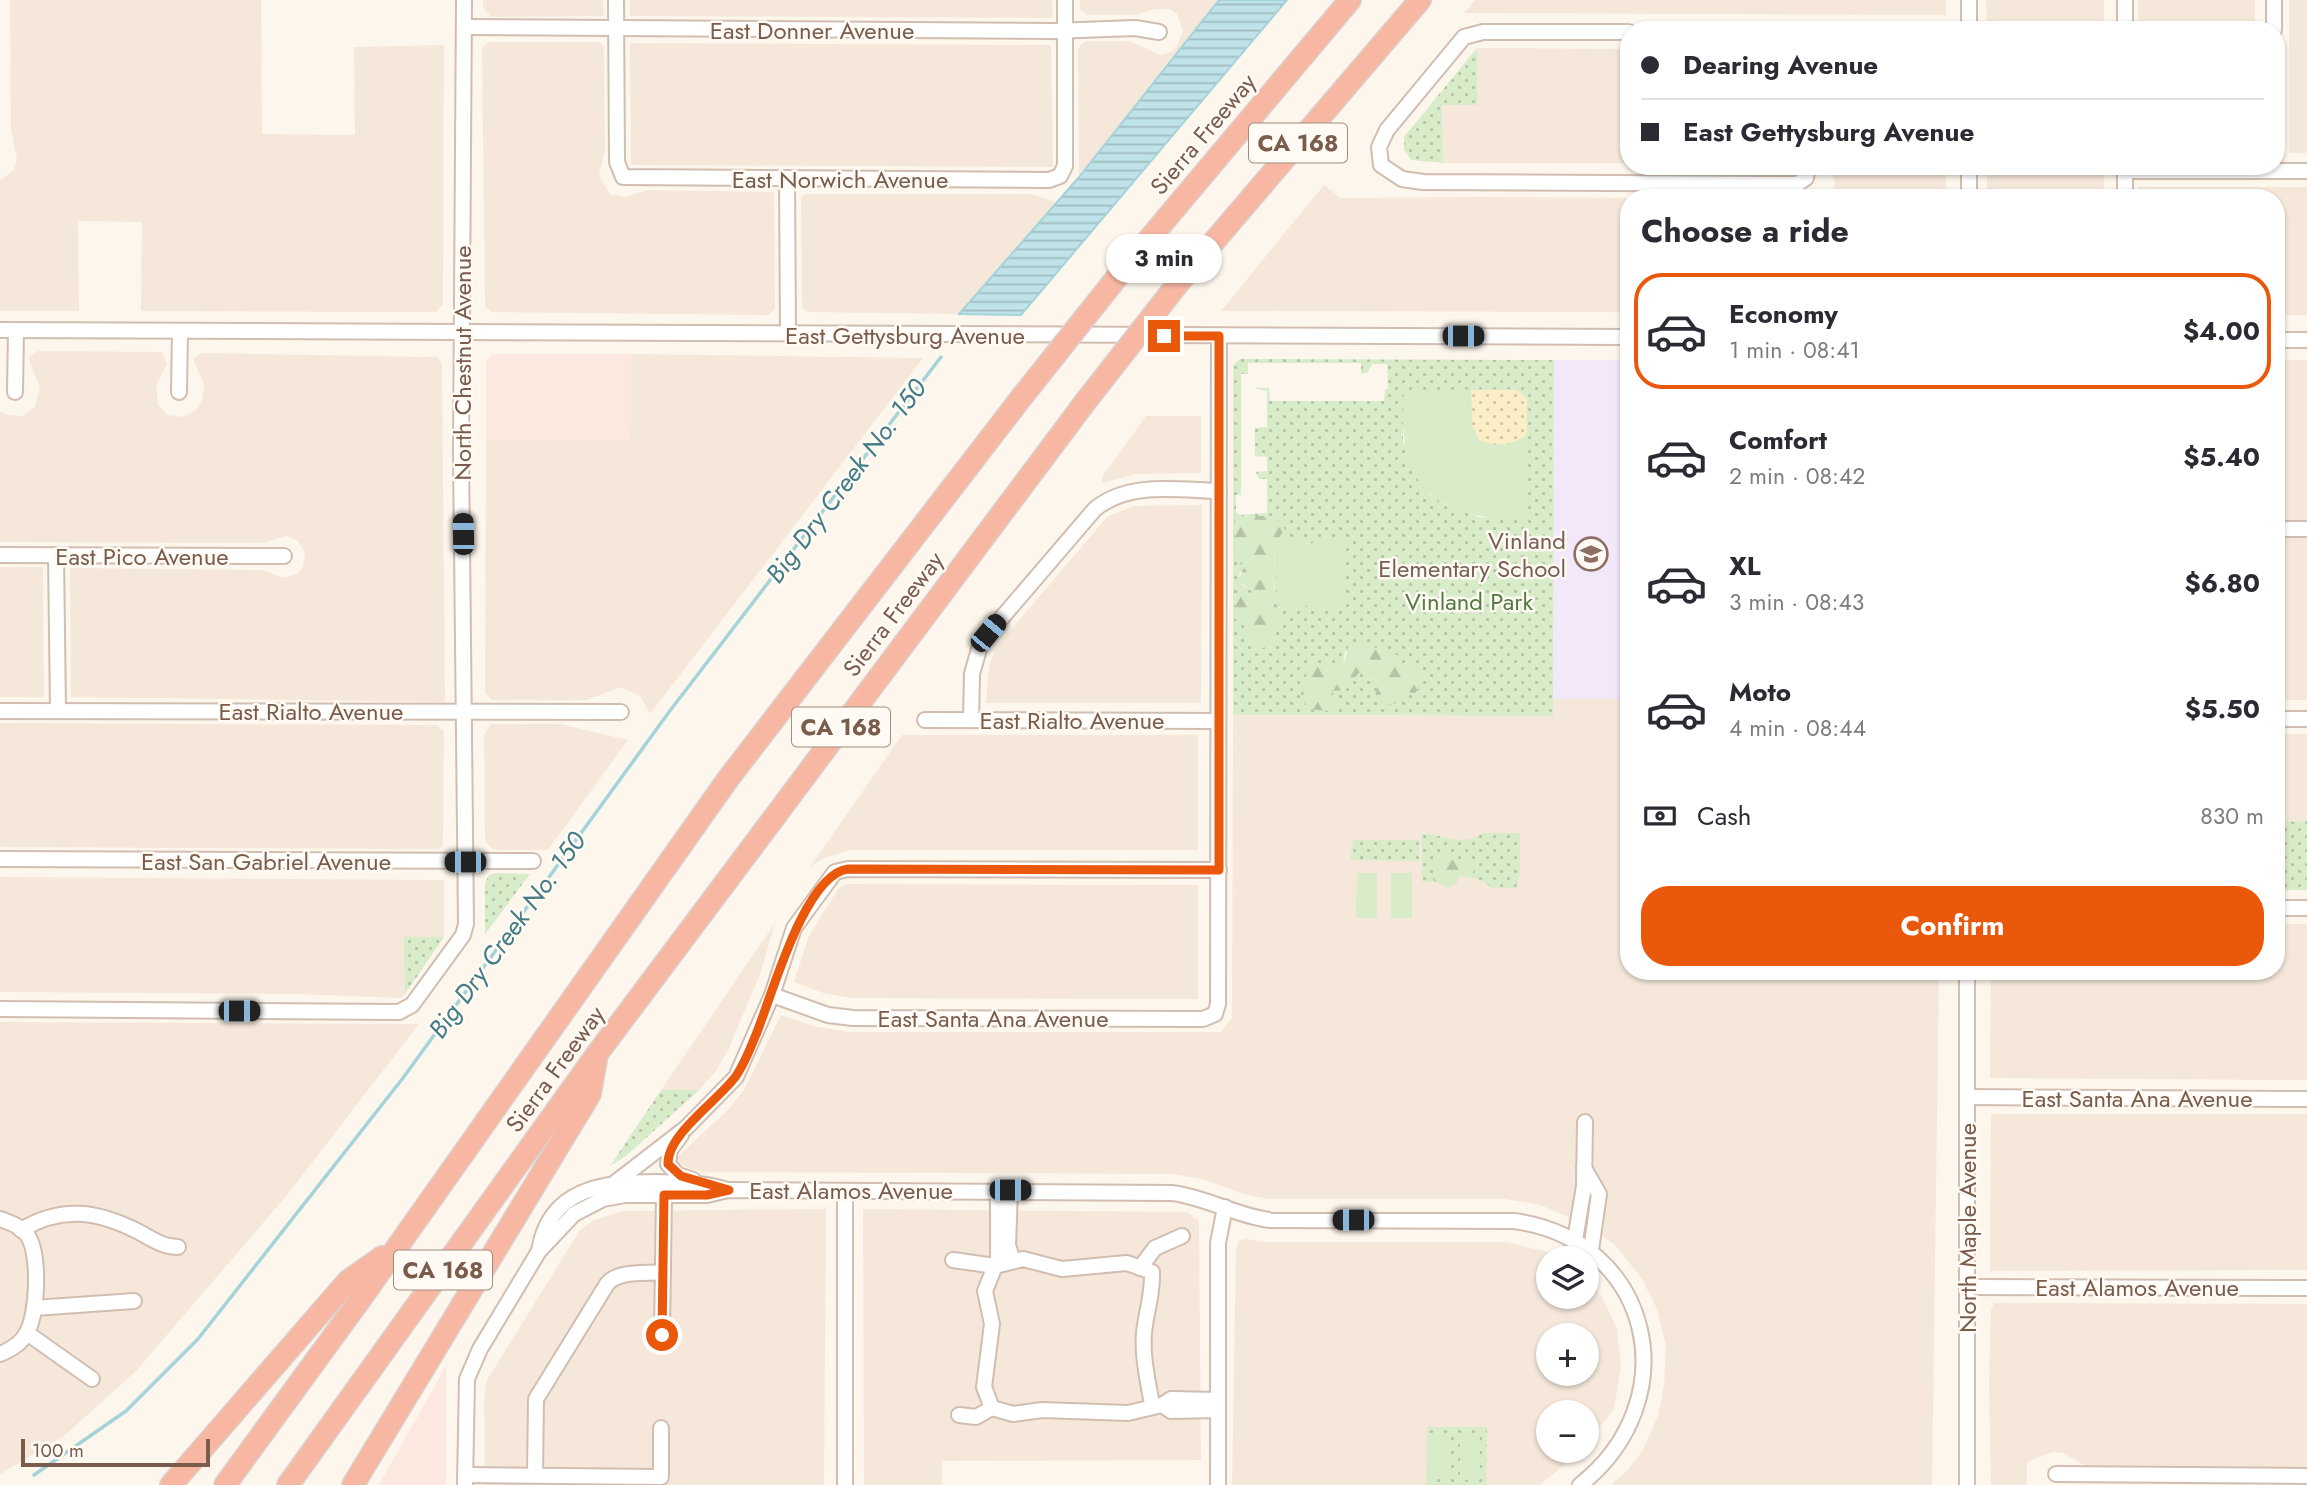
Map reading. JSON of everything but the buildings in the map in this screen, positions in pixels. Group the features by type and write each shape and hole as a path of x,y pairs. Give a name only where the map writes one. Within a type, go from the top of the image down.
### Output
{"highway":[{"name":"Sierra Freeway","path":"225,1485 728,779 1118,276 1350,0"},
{"name":"Sierra Freeway","path":"288,1485 597,1054 1086,401 1176,286 1420,0"},
{"path":"353,1485 590,1094 597,1054"},
{"path":"171,1485 348,1282 395,1247"}],"street":[{"name":"North Chestnut Avenue","path":"0,1009 399,1012 412,1005 463,935 466,924 461,453 464,333 464,0"},
{"path":"617,0 617,28"},
{"path":"1065,0 1065,29"},
{"path":"1969,0 1969,21"},
{"path":"2125,0 2125,21"},
{"path":"2274,0 2274,21"},
{"name":"East Donner Avenue","path":"464,27 1135,28 1159,32"},
{"name":"East Norwich Avenue","path":"617,28 619,173 629,178 1049,180 1060,176 1065,166 1065,29"},
{"path":"1620,32 1469,34 1459,41 1387,130 1379,147 1381,165 1402,179 1423,182 1797,184 1804,175"},
{"path":"2285,170 2307,171"},
{"path":"787,178 788,334"},
{"name":"East Gettysburg Avenue","path":"0,330 1620,337"},
{"path":"15,391 16,330"},
{"path":"179,392 180,331"},
{"path":"616,1182 686,1128 736,1077 772,995 797,923 826,880 838,871 1219,870 1219,336"},
{"path":"2285,340 2307,340"},
{"path":"971,720 972,674 981,642 1095,509 1109,499 1129,491 1219,491"},
{"path":"2285,529 2307,529"},
{"name":"East Pico Avenue","path":"0,555 284,556"},
{"path":"56,555 58,711"},
{"name":"East Rialto Avenue","path":"0,711 621,712"},
{"name":"East Rialto Avenue","path":"925,719 1218,721"},
{"path":"2285,719 2307,719"},
{"name":"East San Gabriel Avenue","path":"0,859 533,861"},
{"name":"East Santa Ana Avenue","path":"772,995 828,1015 853,1018 1203,1019 1215,1014 1218,1004 1219,870"},
{"path":"2285,908 2307,908"},
{"name":"North Maple Avenue","path":"1967,980 1967,1485"},
{"name":"East Santa Ana Avenue","path":"1967,1097 2307,1099"},
{"path":"1575,1240 1584,1168 1586,1122"},
{"path":"686,1128 672,1147 668,1164 681,1176 729,1190"},
{"path":"1584,1168 1599,1194 1592,1246"},
{"path":"539,1251 543,1229 563,1205 587,1190 616,1182 705,1183"},
{"path":"661,1427 661,1477 535,1475 465,1480 465,1393 469,1371 539,1251 567,1221 593,1203 625,1195 707,1195 729,1190"},
{"name":"East Alamos Avenue","path":"729,1190 1159,1191 1197,1196 1270,1220 1526,1222 1555,1231 1584,1246"},
{"path":"1004,1190 1008,1245 1013,1261"},
{"path":"992,1408 984,1387 992,1324 985,1291 997,1265 1004,1190"},
{"path":"845,1191 845,1485"},
{"path":"662,1335 664,1195"},
{"path":"1218,1485 1218,1243 1225,1207"},
{"path":"21,1230 41,1218 94,1214 109,1217 167,1247 178,1247"},
{"path":"0,1219 21,1230 28,1237 34,1254 34,1308 27,1333 0,1354"},
{"path":"1140,1268 1155,1248 1182,1237"},
{"path":"953,1260 997,1265 1023,1259 1062,1269 1127,1263 1152,1272 1153,1291 1144,1331 1144,1356 1157,1405"},
{"name":"East Alamos Avenue","path":"1580,1485 1622,1441 1633,1421 1644,1378 1643,1342 1628,1300 1615,1277 1599,1260"},
{"path":"535,1475 536,1399 607,1284 612,1278 623,1275 663,1272"},
{"name":"East Alamos Avenue","path":"1968,1287 2307,1288"},
{"path":"34,1308 134,1300"},
{"path":"27,1333 92,1379"},
{"path":"959,1415 976,1417 992,1408 1013,1414 1042,1410 1128,1413 1157,1405 1171,1411 1218,1405"},
{"path":"2056,1474 2307,1476"}],"shaded area":[{"path":"10,0 261,0 262,134 355,135 354,47 444,45 443,304 436,312 141,311 142,222 78,221 79,311 0,311 0,180 14,170 17,159 11,129"},
{"path":"483,0 603,0 604,16 491,17 483,7"},
{"path":"630,0 1052,0 1053,18 630,16"},
{"path":"1080,0 1219,0 1079,177 1078,48 1086,41 1130,41 1160,55 1171,52 1177,46 1183,31 1177,14 1170,9 1155,9 1136,15 1086,15 1080,9"},
{"path":"1475,0 1946,0 1946,15 1464,13"},
{"path":"1986,0 2104,0 2104,21 1987,21"},
{"path":"2138,0 2255,0 2255,21 2138,21"},
{"path":"2289,0 2307,0 2307,153 2289,153"},
{"path":"488,42 600,42 604,46 605,150 599,176 610,194 626,197 648,190 774,192 775,308 769,315 492,312 485,306 482,48"},
{"path":"630,43 1051,45 1053,167 631,165"},
{"path":"1477,48 1620,49 1620,163 1443,163 1442,105 1477,105"},
{"path":"1833,175 1946,175 1946,189 1833,189"},
{"path":"1987,175 2104,175 2104,189 1987,189"},
{"path":"1324,185 1341,198 1620,198 1620,312 1221,311"},
{"path":"2307,187 2307,315 2285,315 2285,189 2138,189"},
{"path":"806,194 1031,194 1057,202 959,314 807,312 802,307 801,198"},
{"path":"38,351 162,352 167,364 156,386 158,405 168,415 183,417 196,410 203,398 204,384 193,359 201,353 437,357 442,364 445,702 71,697 70,568 263,570 283,578 297,574 303,567 305,553 298,541 286,536 263,543 0,542 0,411 8,415 22,416 35,407 40,387 28,358"},
{"path":"493,354 631,354 630,440 486,440 486,361"},
{"path":"631,354 923,358 650,714 640,696 621,687 586,700 492,700 485,693 486,440 630,440"},
{"name":"Vinland Elementary School","path":"1554,360 1620,360 1620,699 1553,699"},
{"path":"2285,360 2307,360 2307,700 2285,700"},
{"path":"1146,416 1201,416 1201,473 1135,474 1102,483 1102,477"},
{"path":"1202,505 1201,703 986,703 989,666 997,646 1107,517 1133,506"},
{"path":"0,567 43,567 44,697 0,697"},
{"path":"1553,699 1620,699 1620,980 1939,980 1932,1485 1610,1485 1626,1472 1643,1450 1658,1416 1664,1385 1666,1346 1657,1309 1642,1279 1615,1245 1588,1226 1541,1205 1505,1199 1269,1199 1243,1194 1206,1180 1173,1174 702,1172 687,1168 675,1159 728,1110 744,1090 781,1015 813,1026 848,1032 1221,1032 1232,1018 1233,715 1553,716"},
{"path":"0,723 436,725 444,731 443,845 439,849 0,847"},
{"path":"491,724 560,724 628,740 548,850 494,850 485,841 484,735"},
{"path":"2285,734 2307,734 2307,821 2285,822"},
{"path":"902,735 1198,735 1198,850 849,850 822,859 810,867"},
{"path":"0,877 444,880 444,937 405,937 405,994 401,998 295,994 0,992"},
{"path":"847,884 1198,885 1198,999 851,998 823,993 794,982 809,936 838,889"},
{"path":"775,923 760,974 729,1048 716,1071 699,1090 661,1090"},
{"path":"2285,924 2307,924 2307,1080 1990,1078 1991,980 2285,980"},
{"path":"0,1022 419,1024 287,1195 136,1371 64,1436 0,1474"},
{"path":"1991,1114 2307,1114 2307,1270 1990,1271"},
{"path":"826,1209 824,1485 485,1485 484,1397 487,1380 580,1230 594,1220 623,1211"},
{"path":"863,1209 1187,1212 1199,1221 1201,1460 942,1461 942,1485 864,1485"},
{"path":"1246,1239 1261,1242 1507,1242 1536,1249 1536,1309 1599,1309 1599,1294 1602,1297 1617,1329 1621,1367 1614,1409 1599,1428 1599,1400 1536,1400 1536,1463 1567,1463 1539,1485 1232,1485 1236,1251 1239,1241"},
{"path":"1994,1303 2307,1304 2307,1469 2088,1467 2063,1453 2053,1452 2027,1462 2027,1485 1991,1485 1989,1384 1991,1310"},
{"path":"446,1366 446,1485 379,1485"}],"green space":[{"path":"1477,48 1477,105 1442,105 1443,163 1411,160 1404,149 1404,137"},
{"name":"Vinland Park","path":"1240,359 1554,360 1553,716 1233,715 1233,365","holes":["1248,363 1361,363 1361,374 1368,372 1372,364 1387,364 1388,389 1385,389 1384,401 1270,401 1269,388 1255,388 1267,391 1267,427 1255,428 1255,456 1267,457 1267,471 1256,472 1259,479 1267,479 1267,513 1240,515 1236,512 1236,495 1241,495 1241,374 1248,374","1404,390 1528,519 1479,517 1445,505 1429,494 1403,441","1279,538 1275,543 1274,570 1269,575 1274,577 1275,602 1281,608 1244,591 1263,598 1263,595 1241,585 1239,575 1245,565 1237,541","1345,651 1405,692 1359,673 1342,691 1310,687 1335,668 1343,666"]},
{"path":"1519,389 1528,398 1528,520 1467,513 1444,504 1427,491 1414,473 1406,451 1404,390","holes":["1471,390 1518,390 1527,399 1527,435 1504,444 1479,440 1472,425"]},
{"path":"1238,516 1265,516 1280,521 1285,529 1275,543 1274,570 1269,575 1274,577 1275,602 1285,621 1274,633 1271,646 1257,649 1245,639 1247,627 1235,619 1235,595 1244,591 1263,598 1238,581 1245,565 1239,564 1234,556 1235,519"},
{"path":"1282,538 1305,538 1311,544 1317,538 1340,538 1345,544 1345,601 1339,607 1317,607 1311,602 1305,607 1282,607 1277,601 1276,544"},
{"path":"1349,644 1385,649 1399,656 1400,664 1415,668 1424,681 1415,693 1405,692 1397,703 1382,706 1374,700 1379,681 1359,673 1342,691 1332,690 1336,702 1330,711 1309,709 1300,697 1303,688 1310,687 1304,680 1310,667 1326,664 1335,668 1343,666"},
{"path":"2307,821 2307,890 2285,890 2285,822"},
{"path":"1482,833 1520,833 1520,873 1516,888 1492,888 1475,878 1443,875 1443,882 1422,882 1422,834 1460,840"},
{"path":"1353,840 1419,840 1419,861 1350,860"},
{"path":"1445,853 1457,855 1460,866 1469,861 1474,872 1468,877 1460,874 1457,883 1448,888 1433,880 1437,859"},
{"path":"1357,873 1377,873 1377,918 1356,918"},
{"path":"1391,873 1412,873 1412,918 1391,918"},
{"path":"530,874 485,934 485,883 489,875"},
{"path":"404,937 444,937 405,994"},
{"path":"661,1090 699,1090 626,1156 610,1166"},
{"path":"1427,1427 1487,1427 1486,1485 1426,1485"},
{"path":"1430,1434 1451,1434 1451,1479 1430,1479"},
{"path":"1460,1435 1480,1435 1480,1480 1460,1480"}],"sand":[{"path":"1471,390 1518,390 1527,399 1527,434 1517,441 1504,444 1479,440 1472,425"}],"water":[{"path":"1219,0 1287,0 1021,315 959,314 1079,177"}],"waterway":[{"name":"Big Dry Creek No. 150","path":"34,1475 126,1411 198,1339 403,1078 669,712 941,357"}],"place":[{"name":"Vinland Elementary School","path":"1591,554"}],"route":[{"path":"662,1335 664,1195 707,1195 729,1190 678,1175 668,1164 669,1154 686,1128 721,1095 742,1067 783,968 793,930 831,875 848,869 1219,870 1219,336 1164,336"}]}
